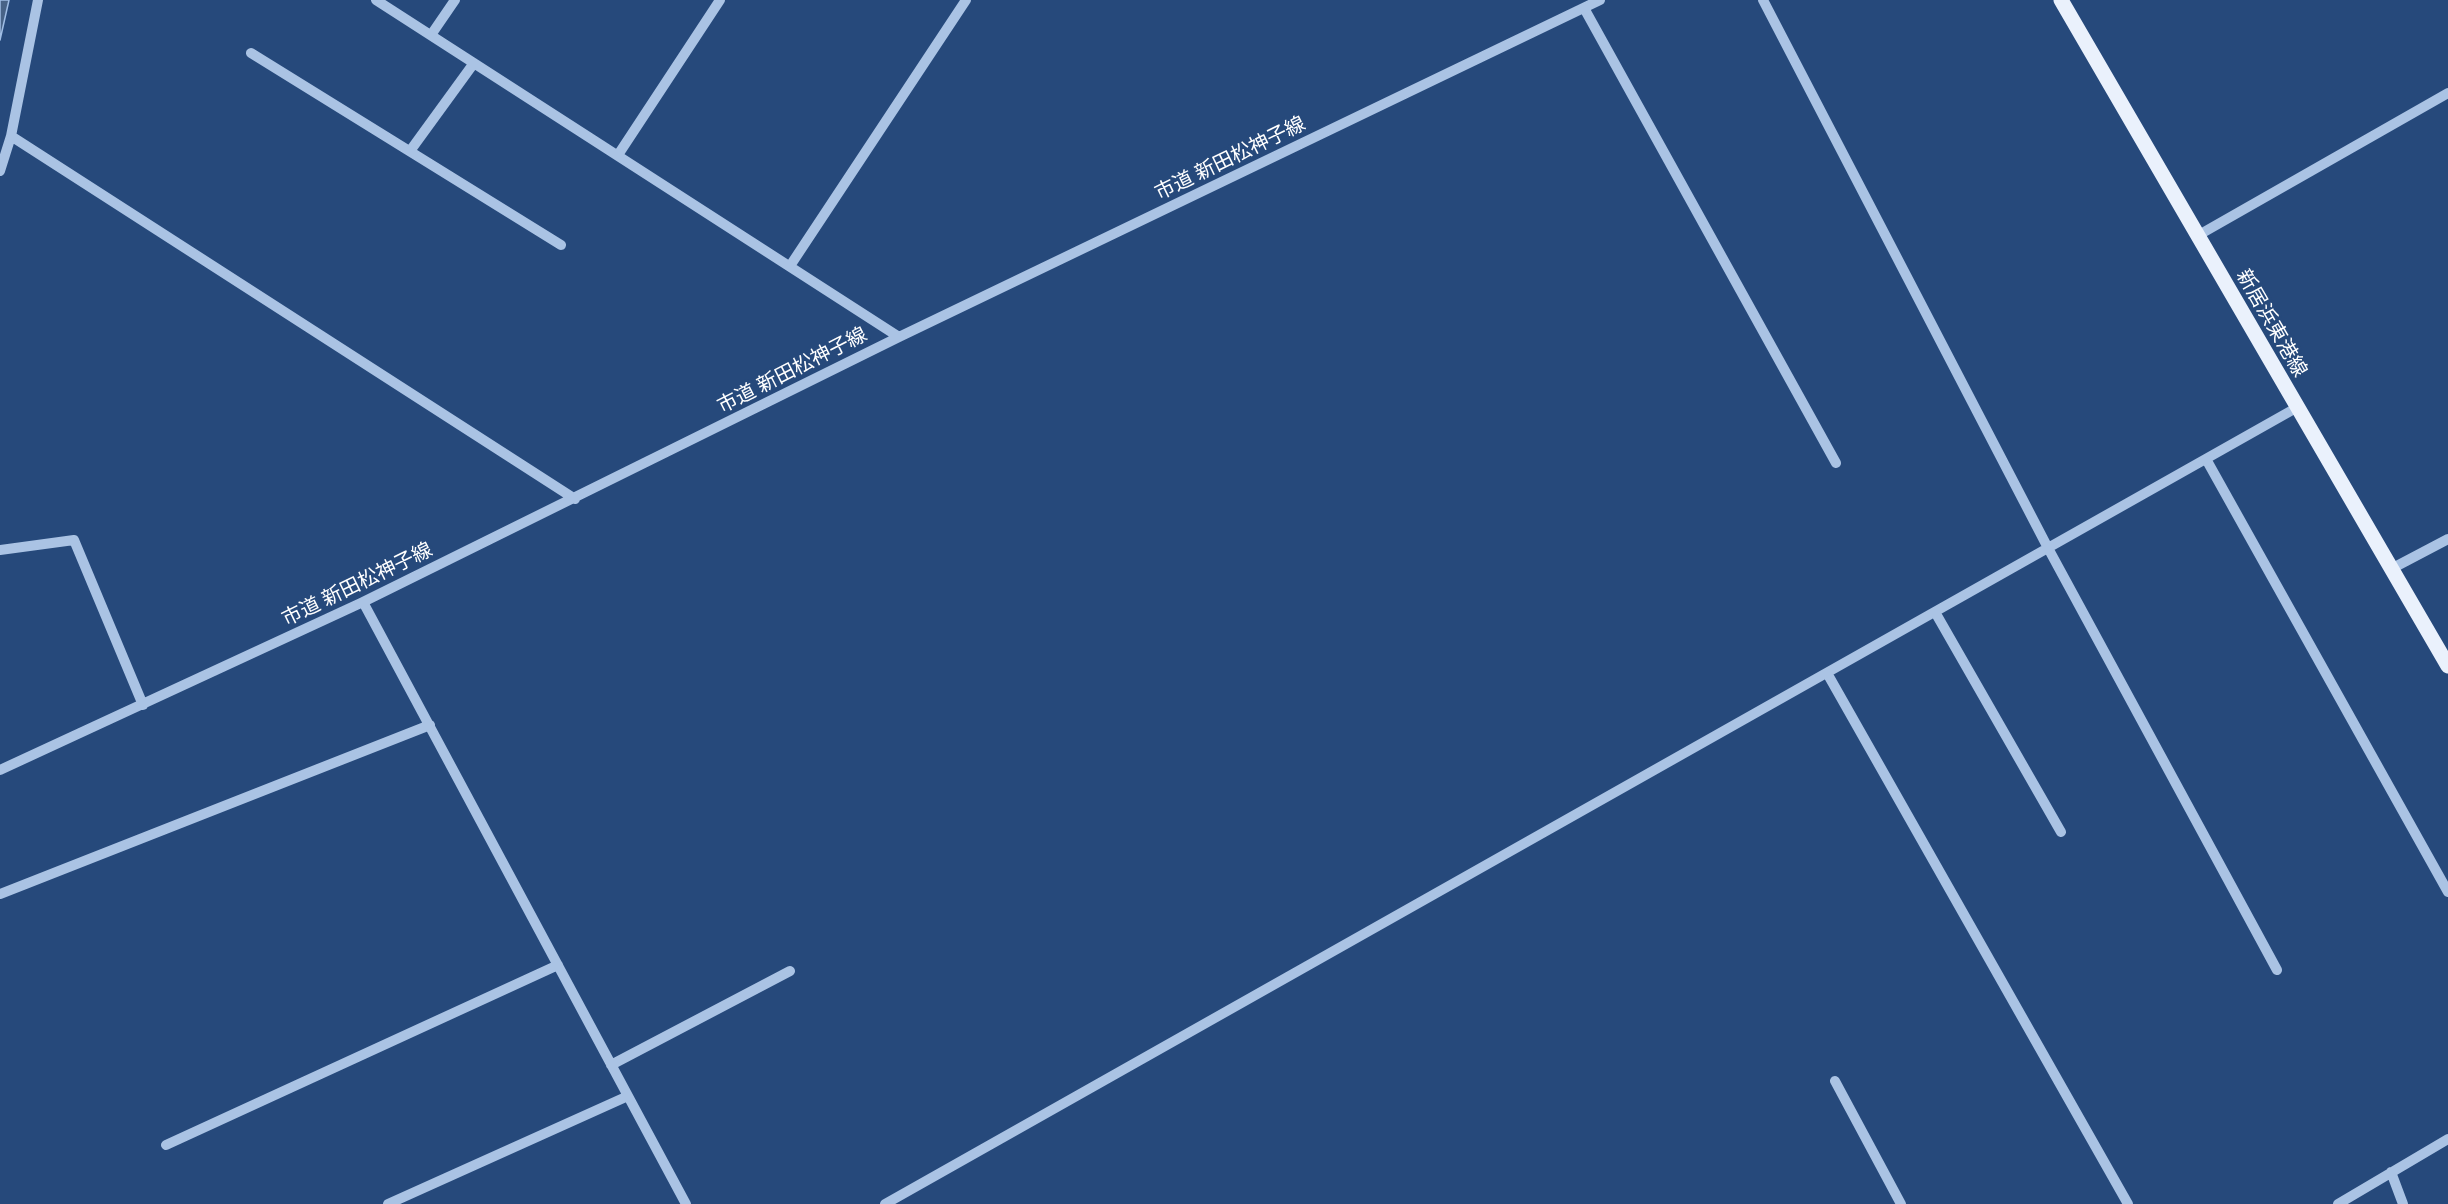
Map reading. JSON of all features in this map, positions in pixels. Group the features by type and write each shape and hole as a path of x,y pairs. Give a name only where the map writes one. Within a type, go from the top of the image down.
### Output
{"main road":[{"name":"新居浜東港線","path":"2061,0 2448,666"}],"street":[{"path":"0,171 11,136 38,0"},
{"path":"376,0 899,337"},
{"path":"431,35 455,0"},
{"path":"618,155 720,0"},
{"path":"790,266 966,0"},
{"name":"市道 新田松神子線","path":"0,770 363,602 899,337 1599,0"},
{"path":"1763,0 2048,548 2277,970"},
{"path":"1584,8 1836,463"},
{"path":"251,52 561,245"},
{"path":"410,151 474,63"},
{"path":"2197,236 2448,93"},
{"path":"11,136 575,499"},
{"path":"885,1204 2296,408"},
{"path":"2206,459 2448,892"},
{"path":"2391,569 2448,539"},
{"path":"0,550 75,540 143,705"},
{"path":"363,602 686,1204"},
{"path":"1935,612 2061,832"},
{"path":"1827,673 2128,1204"},
{"path":"0,894 430,725"},
{"path":"166,1144 558,965"},
{"path":"611,1065 790,971"},
{"path":"1835,1081 1901,1204"},
{"path":"388,1204 628,1096"},
{"path":"2338,1204 2448,1139"},
{"path":"2391,1172 2403,1204"}],"water":[{"path":"0,0 9,0 0,40"}]}
